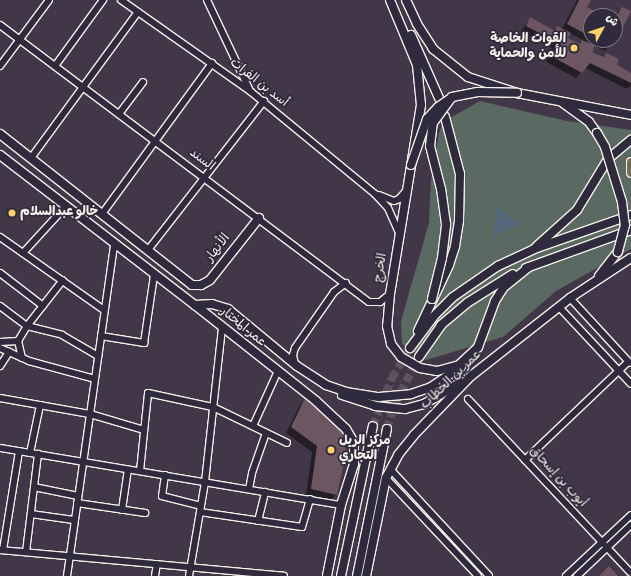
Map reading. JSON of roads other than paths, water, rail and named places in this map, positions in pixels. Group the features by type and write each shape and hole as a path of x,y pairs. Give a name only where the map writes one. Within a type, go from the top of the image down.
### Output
{"main road":[{"name":"الخرج","path":"390,0 409,42 420,85 421,105 386,320 389,338 398,353 409,363 425,370 443,370 459,365 478,347 495,301 503,288 529,267"},
{"path":"395,0 438,98"},
{"path":"406,0 424,37 444,60 468,76 517,93 631,115"},
{"path":"411,165 427,119 438,107 452,97 478,92 517,93"},
{"path":"432,300 442,258 446,224 441,189 430,140 433,123 452,97"},
{"path":"561,101 589,122 597,132 605,147 622,202 625,225 618,252 594,283"},
{"path":"445,117 460,174 459,220 455,246 410,348 433,317 453,297 498,266 534,249 631,215"},
{"path":"0,134 148,250"},
{"path":"534,249 577,210 608,159 631,140"},
{"name":"عمر المختار","path":"0,155 194,305 333,416 346,429 354,443 354,464 341,505 327,576"},
{"path":"631,162 631,172"},
{"name":"الأنهار","path":"148,250 192,285 201,285 210,280 259,218"},
{"path":"419,357 441,325 467,303 529,267 631,230"},
{"name":"عمر بن الخطاب","path":"366,576 386,478 414,435 471,376 570,298 631,258"},
{"path":"194,305 212,304 228,309 297,366 326,385 365,404 405,409 424,404 471,376"},
{"path":"326,385 368,396 400,396 421,391 458,369 472,357 478,347"},
{"path":"341,576 373,426"},
{"path":"357,576 387,429"}],"street":[{"path":"0,66 49,0"},
{"path":"54,66 103,0"},
{"name":"أسد بن الفرات","path":"121,0 250,91 375,194 388,208 400,234"},
{"path":"207,0 250,91"},
{"path":"31,158 138,12"},
{"name":"السند","path":"0,25 373,302 383,301 390,294"},
{"path":"102,214 212,63"},
{"path":"119,114 143,82"},
{"path":"148,250 264,102"},
{"name":"أسد بن الفرات","path":"375,194 394,201 402,196 407,188"},
{"path":"23,253 66,206"},
{"path":"0,237 104,310"},
{"path":"67,576 114,244"},
{"path":"0,273 44,306"},
{"path":"101,336 144,343 154,275"},
{"path":"22,358 18,341 27,326 63,280"},
{"path":"297,366 293,358 295,348 336,289 346,283"},
{"path":"525,460 619,370 630,363 570,298"},
{"path":"0,306 27,326 62,335 98,356"},
{"path":"559,307 631,384"},
{"path":"190,576 190,567 205,482 222,328"},
{"path":"0,342 18,341"},
{"path":"0,348 22,358 95,379"},
{"path":"0,366 8,352"},
{"path":"253,426 278,372"},
{"path":"140,471 148,393 213,407 287,443"},
{"path":"0,398 90,414 144,430"},
{"name":"أيوب بن إسحاق","path":"468,399 631,572"},
{"path":"30,453 40,405"},
{"path":"249,489 252,473 266,432"},
{"path":"0,448 341,505"},
{"path":"19,451 1,550 284,576"},
{"path":"26,552 38,454"},
{"path":"122,510 128,469"},
{"path":"390,470 489,576"},
{"path":"165,475 162,496 200,509 258,521 302,527 310,499"},
{"path":"386,478 478,576"},
{"path":"34,487 78,496"},
{"path":"258,521 265,492"},
{"path":"77,503 144,513"},
{"path":"31,514 74,520"},
{"path":"566,576 631,514"},
{"path":"577,576 631,525"},
{"path":"155,576 157,564"}],"water":[{"path":"495,203 508,217 524,224 507,228 491,239 497,220"}],"tunnel":[{"path":"373,426 392,378 410,348"},
{"path":"387,429 395,403 419,357"}],"place":[{"name":"القوات الخاصة للأمن والحماية","path":"574,48"},
{"name":"خالو عبدالسلام","path":"12,213"},
{"name":"مركز الريل التجاري","path":"331,450"}]}
